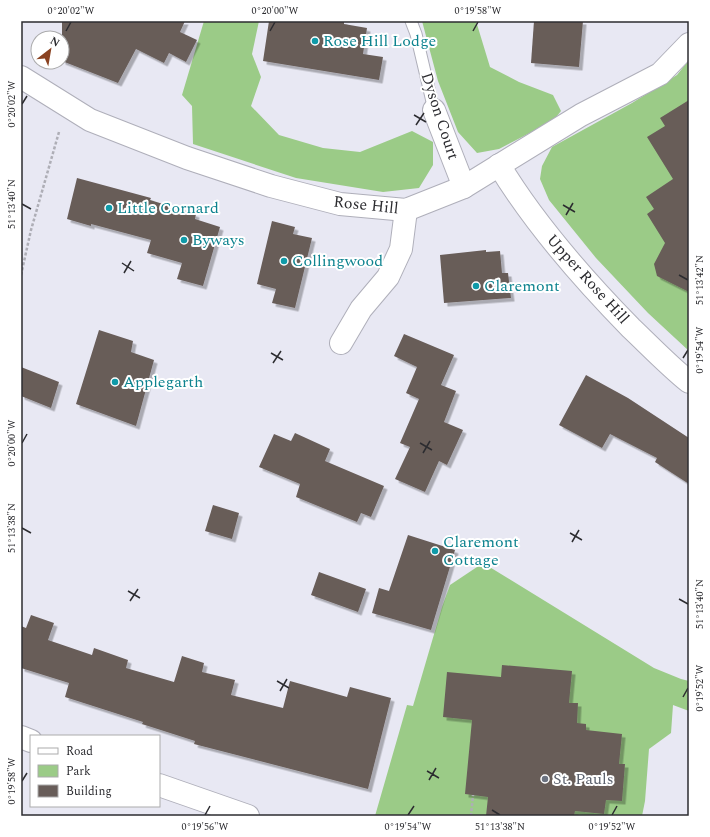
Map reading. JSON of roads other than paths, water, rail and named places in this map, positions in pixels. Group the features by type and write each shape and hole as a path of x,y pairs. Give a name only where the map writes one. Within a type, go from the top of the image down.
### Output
{"street":[{"name":"Rose Hill","path":"21,77 90,120 188,158 271,186 340,204 406,210 464,187 581,115 660,74 689,44"},
{"name":"Dyson Court","path":"434,110 464,187"},
{"name":"Upper Rose Hill","path":"499,166 514,190 557,246 604,300 657,353 689,382"},
{"path":"341,343 361,309 388,277 401,249 406,210"},
{"path":"160,785 248,816"}],"lane":[{"name":"Dyson Court","path":"411,21 434,110"}],"place":[{"name":"Rose Hill Lodge","path":"315,41"},
{"name":"Little Cornard","path":"109,208"},
{"name":"Byways","path":"184,240"},
{"name":"Collingwood","path":"284,261"},
{"name":"Claremont","path":"476,286"},
{"name":"Applegarth","path":"115,382"},
{"name":"Claremont Cottage","path":"435,551"},
{"name":"St. Pauls","path":"545,779"}]}
